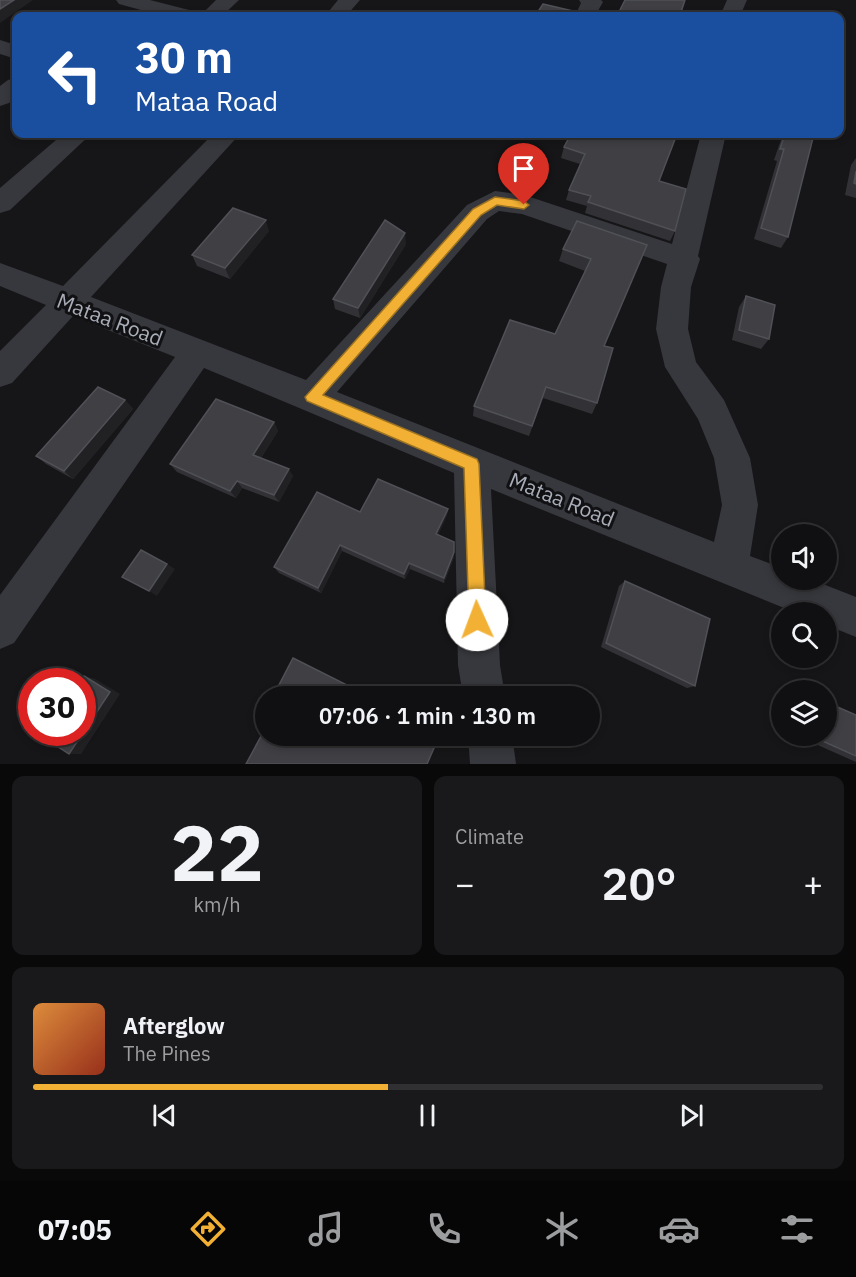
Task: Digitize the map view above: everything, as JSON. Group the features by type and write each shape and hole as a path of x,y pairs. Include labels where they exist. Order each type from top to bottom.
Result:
{"street":[{"path":"215,12 229,0"},
{"path":"339,12 350,0"},
{"path":"122,4 164,12"},
{"path":"0,98 12,88"},
{"path":"0,203 73,138"},
{"path":"0,373 222,138"},
{"path":"713,138 676,288 672,329 681,367 712,411 732,458 740,505 729,565"},
{"path":"312,397 477,212 495,201 524,205 685,259"},
{"name":"Mataa Road","path":"0,274 312,397 472,464 856,617"},
{"path":"0,629 197,352"},
{"path":"472,464 479,665 482,686"},
{"path":"491,746 493,764"}],"building":[{"path":"0,0 14,0 0,9"},
{"path":"625,0 685,0 681,12 619,12"},
{"path":"543,4 573,11 572,12 538,12"},
{"path":"569,138 675,138 659,181 686,189 675,231 588,202 591,196 569,190 585,154 564,147"},
{"path":"784,138 813,138 788,237 761,228 784,149 780,149"},
{"path":"233,208 266,220 225,268 192,255"},
{"path":"385,220 405,233 358,308 333,299"},
{"path":"577,221 647,245 604,346 613,348 597,403 546,387 532,426 474,406 510,320 555,334 591,259 563,249"},
{"path":"746,296 775,305 769,339 739,330"},
{"path":"98,387 125,400 64,471 36,456"},
{"path":"216,399 274,422 253,455 289,469 274,495 237,481 230,491 170,464"},
{"path":"378,479 448,509 436,534 454,542 454,552 444,578 409,563 404,574 340,545 318,588 274,567 317,492 360,512"},
{"path":"141,550 167,564 149,591 122,577"},
{"path":"625,581 710,619 695,686 606,643"},
{"path":"293,658 347,685 281,686 279,685"},
{"path":"96,683 110,692 96,713"},
{"path":"837,707 856,715 856,756 834,746 837,746"},
{"path":"57,746 74,746 69,754"},
{"path":"256,746 430,746 434,748 427,764 246,764"}],"route":[{"path":"477,620 472,464 312,397 477,212 495,201 524,205"}]}
